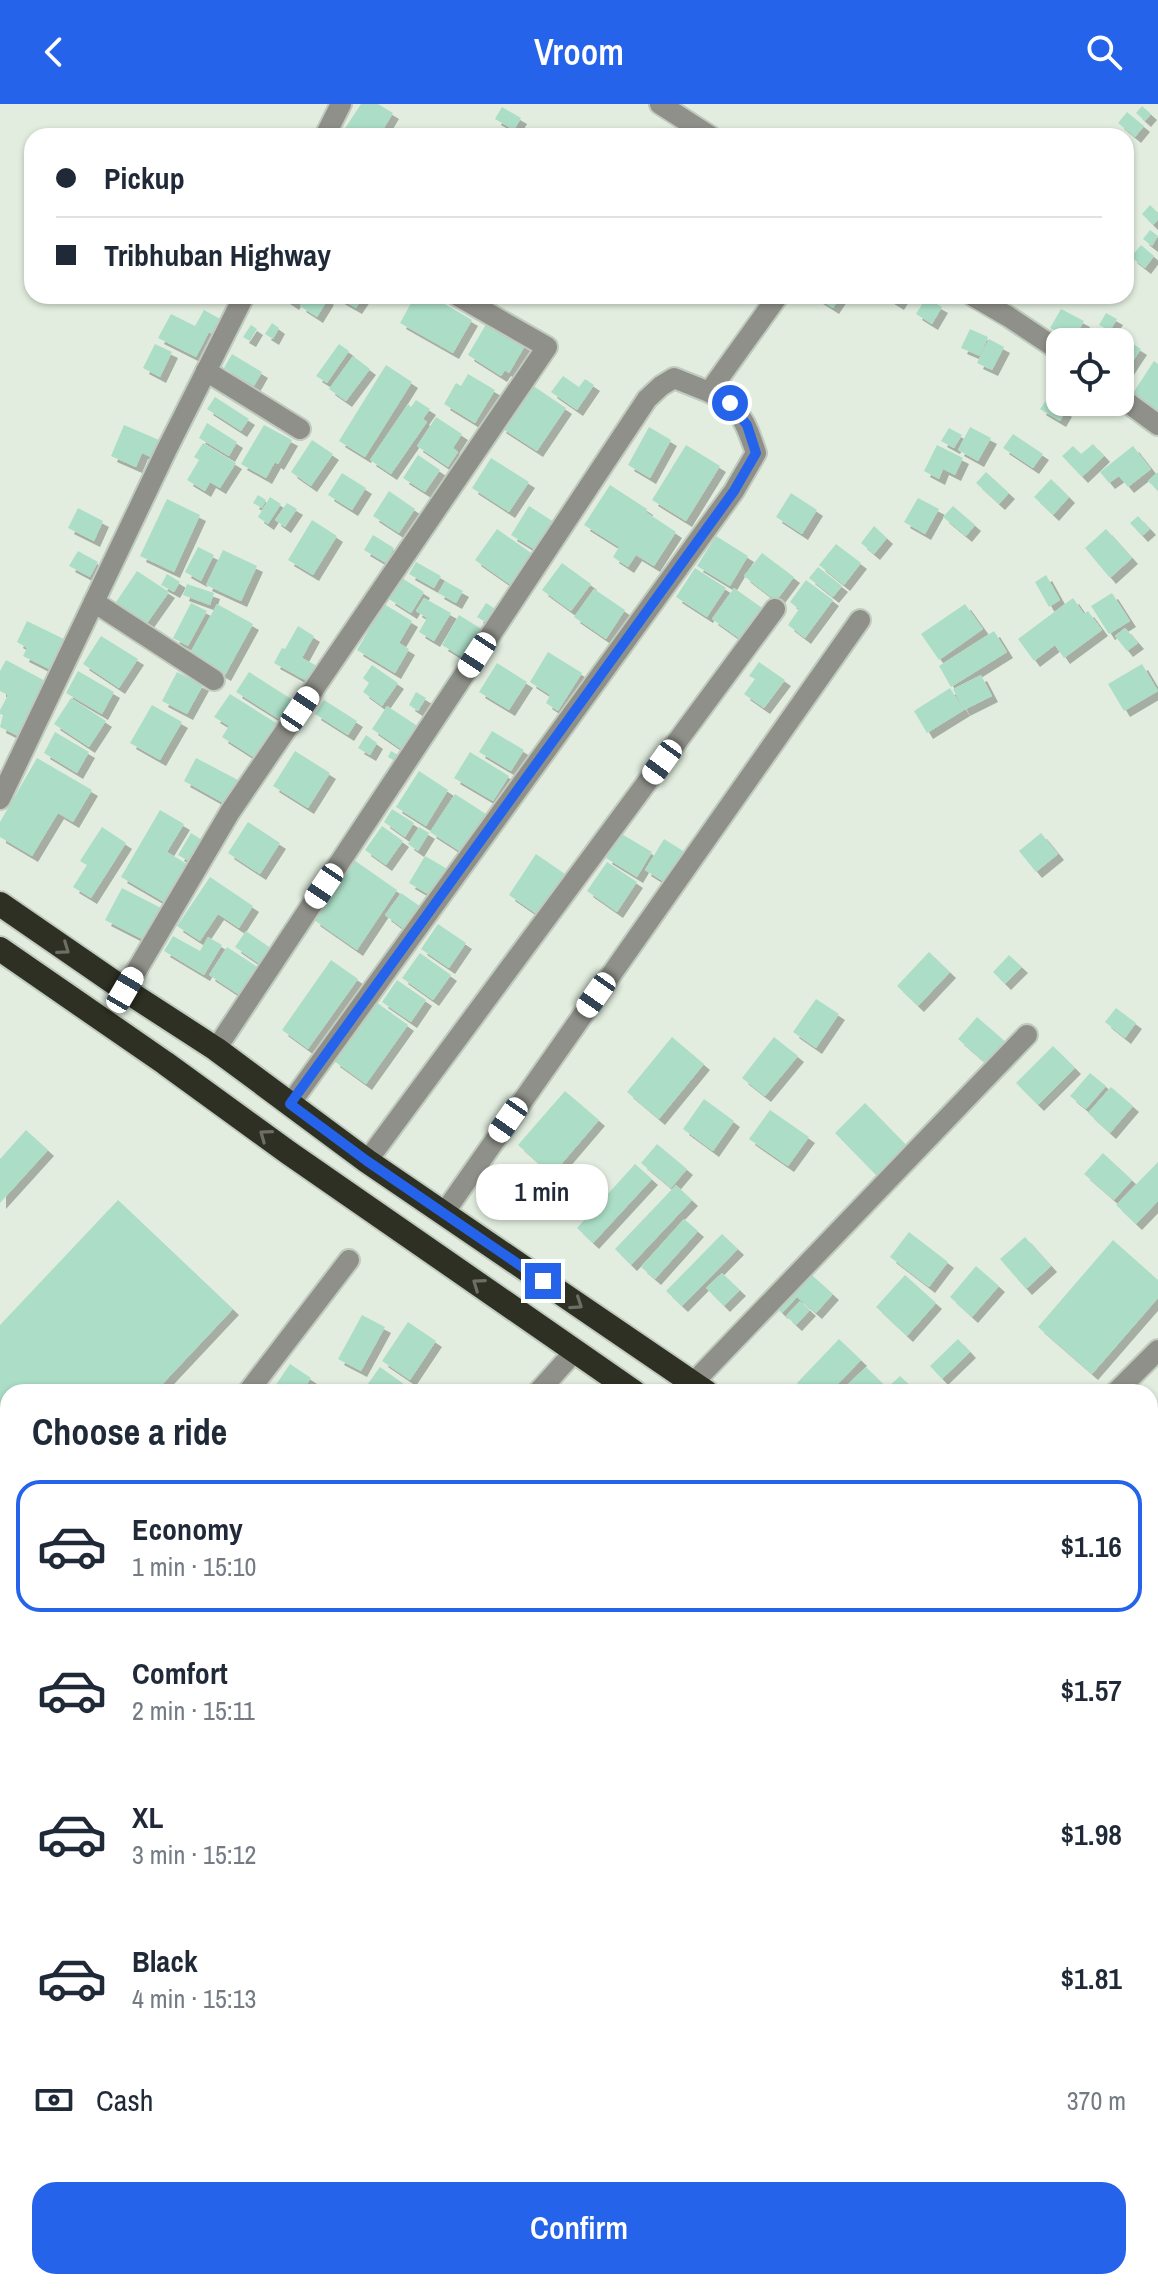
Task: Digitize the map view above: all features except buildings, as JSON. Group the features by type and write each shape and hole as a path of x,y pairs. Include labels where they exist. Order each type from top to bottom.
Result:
{"highway":[{"path":"0,904 216,1049 367,1161 694,1384"},
{"path":"0,949 622,1384"}],"street":[{"path":"329,128 341,104"},
{"path":"660,104 698,128"},
{"path":"0,799 240,304"},
{"path":"125,990 230,812 547,347 472,304"},
{"path":"709,392 772,304"},
{"path":"987,304 1046,342"},
{"path":"206,371 300,429"},
{"path":"216,1049 647,399 674,378 730,403 747,425 756,453 734,491 290,1104"},
{"path":"1134,407 1158,425"},
{"path":"94,602 214,680"},
{"path":"367,1161 775,609"},
{"path":"444,1213 860,620"},
{"path":"704,1384 1027,1035"},
{"path":"254,1384 349,1260"},
{"path":"1124,1384 1158,1350"},
{"path":"545,1384 575,1351"}],"route":[{"path":"543,1281 367,1161 290,1104 734,491 756,453 747,425 730,403"}]}
